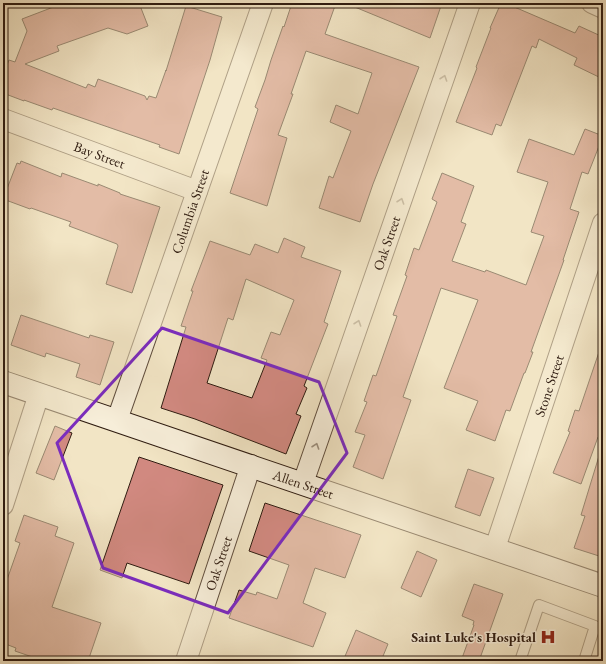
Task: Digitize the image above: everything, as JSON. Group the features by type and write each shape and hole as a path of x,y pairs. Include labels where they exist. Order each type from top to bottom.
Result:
{"street":[{"name":"Columbia Street","path":"117,420 263,3"},
{"name":"Oak Street","path":"303,483 470,3"},
{"path":"592,3 603,8"},
{"name":"Bay Street","path":"3,119 197,191"},
{"name":"Stone Street","path":"495,548 603,223"},
{"name":"Allen Street","path":"3,382 251,465 603,586"},
{"path":"3,505 39,394"},
{"name":"Oak Street","path":"186,661 251,465"}],"lane":[{"path":"520,661 539,605 595,626 584,661"}],"highlighted area":[{"path":"162,328 319,382 347,453 228,613 103,568 57,443"}],"building":[{"path":"64,3 139,3 148,26 127,34 108,28 57,46 59,51 25,64 86,88 88,84 95,87 98,79 145,96 147,100 149,96 156,98 186,6 222,17 210,60 179,154 159,147 160,145 53,108 52,110 3,93 3,75 9,60 15,62 27,31 22,19"},
{"path":"292,3 336,3 325,34 419,67 373,184 360,222 319,208 329,176 333,178 351,131 330,122 336,105 358,114 372,73 306,51 291,94 293,94 278,135 287,138 267,206 230,193 258,109 255,107"},
{"path":"345,3 442,3 430,38"},
{"path":"501,3 505,3 575,33 579,26 603,37 603,79 574,65 577,58 539,39 536,48 532,46 501,126 496,124 492,135 456,122 477,68 476,67 490,28"},
{"path":"585,129 603,136 588,174 582,172 570,209 579,212 564,260 525,373 510,411 506,410 495,441 466,430 478,401 444,388 478,300 441,288 403,397 411,400 383,479 353,467 365,435 355,432 367,402 364,401 373,375 376,376 397,316 393,315 407,276 405,275 414,248 419,250 437,202 432,199 442,173 474,186 461,222 466,224 452,261 485,272 486,270 526,285 544,236 531,232 548,182 517,172 529,139 574,155"},
{"path":"21,161 61,177 62,173 98,186 98,184 120,194 160,207 132,293 106,284 118,246 117,244 69,226 71,222 3,199 17,163 20,164"},
{"path":"284,238 305,247 301,257 341,271 324,322 328,324 304,386 307,388 296,414 301,416 286,454 195,419 161,408 186,327 181,326 193,291 191,291 210,241 250,255 255,244 278,253","holes":["246,279 294,300 280,335 271,332 261,358 267,360 252,398 207,383 228,318 233,320"]},
{"path":"21,315 89,338 90,335 114,342 100,385 76,377 80,364 46,353 45,357 11,345"},
{"path":"600,349 603,349 603,439 598,437 581,484 553,473 570,432 568,431 575,410 579,411"},
{"path":"55,426 72,433 54,480 36,473"},
{"path":"599,456 603,457 603,556 574,548 585,516 581,515"},
{"path":"139,457 223,485 189,584 127,563 122,578 100,570"},
{"path":"468,469 494,478 480,516 455,507"},
{"path":"265,503 361,535 345,578 315,568 303,603 326,613 313,647 229,618 239,590 256,595 257,592 277,599 289,565 249,551"},
{"path":"24,515 58,527 55,536 74,543 52,607 101,623 88,661 44,661 15,651 16,648 3,643 3,591 20,543 15,541"},
{"path":"417,551 437,560 421,597 401,588"},
{"path":"474,584 503,594 479,661 461,661 474,625 474,621 462,616"},
{"path":"356,630 388,644 381,661 343,661"}],"place":[{"name":"Saint Luke's Hospital","path":"548,637"}]}
